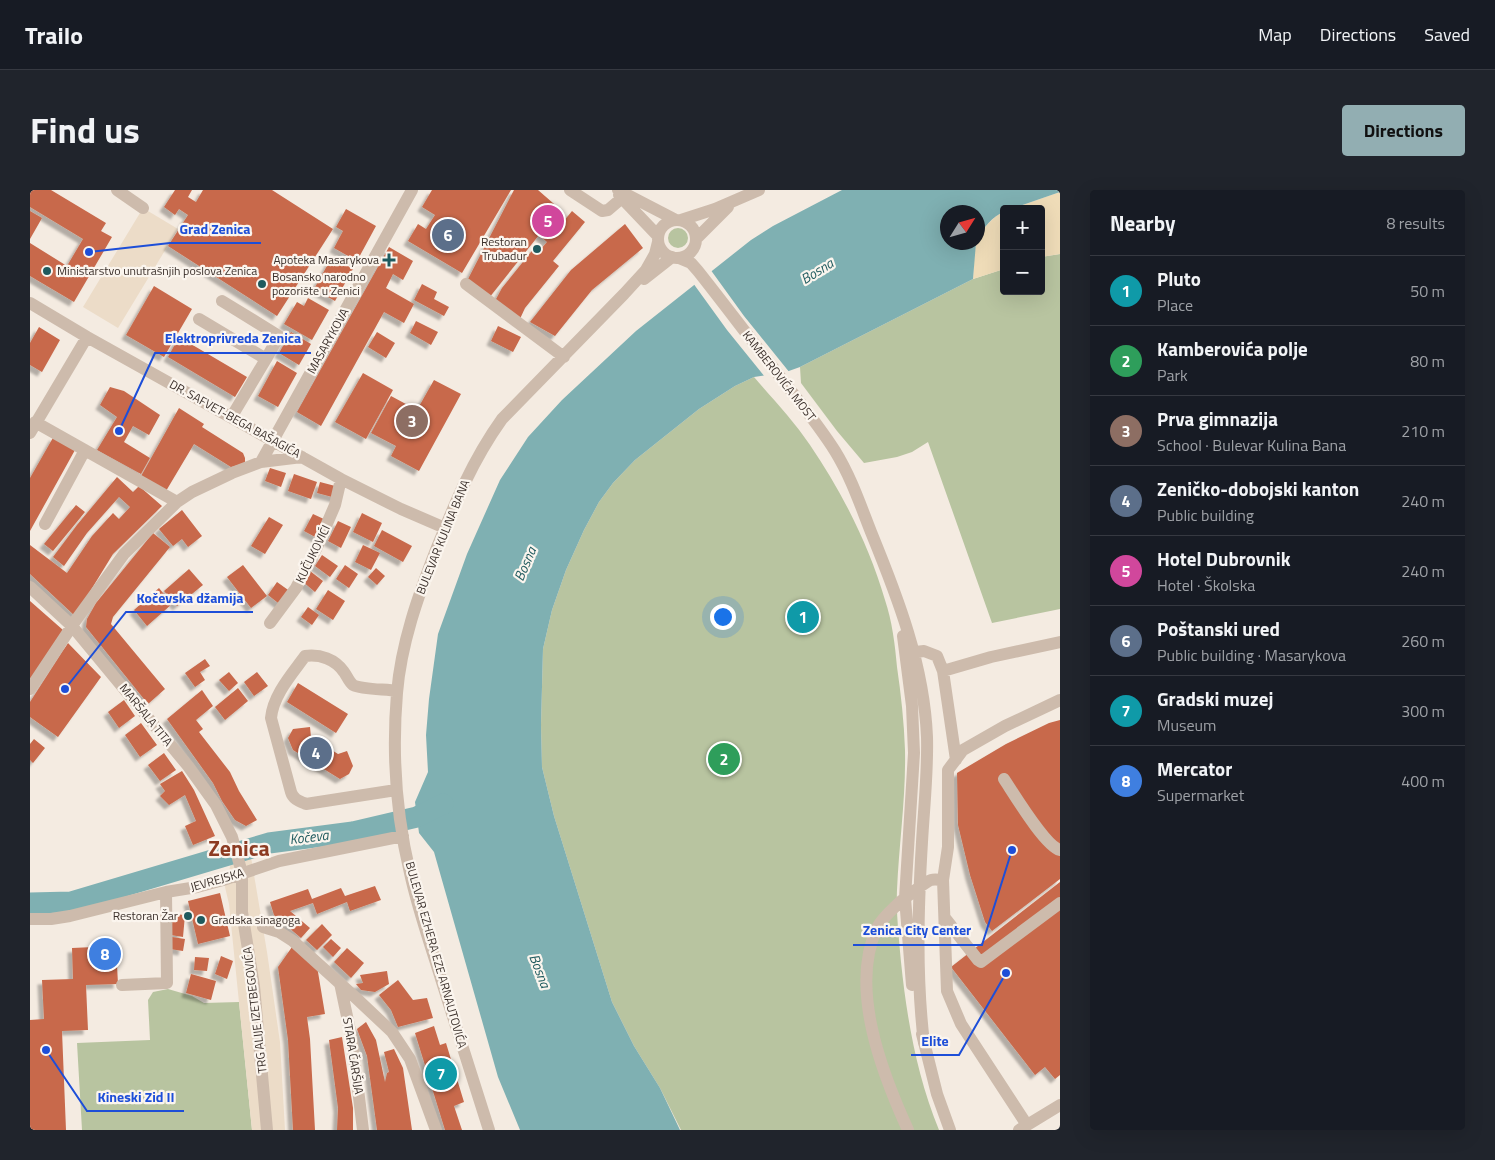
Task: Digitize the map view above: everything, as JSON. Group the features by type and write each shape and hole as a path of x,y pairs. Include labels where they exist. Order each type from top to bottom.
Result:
{"street":[{"path":"117,190 143,208"},
{"name":"MASARYKOVA","path":"261,462 412,190"},
{"path":"570,190 602,211 608,210 618,193"},
{"path":"658,239 662,227 666,223 715,209 759,190"},
{"path":"618,193 692,226 696,269"},
{"path":"618,193 658,239 663,251 692,263 696,269"},
{"path":"676,257 686,256 694,244 733,202"},
{"name":"BULEVAR KULINA BANA","path":"403,836 397,794 396,719 397,691 402,658 416,605 465,480 502,419 646,270 655,254 658,239"},
{"name":"BULEVAR KULINA BANA","path":"624,294 676,257"},
{"name":"KAMBEROVIĆA MOST","path":"696,269 821,431 835,452 853,485 898,601 910,653"},
{"path":"466,284 564,357"},
{"path":"222,301 279,336 232,416"},
{"name":"DR. SAFVET-BEGA BAŠAGIĆA","path":"30,303 87,337 232,416 341,479 401,509 445,528"},
{"path":"199,319 266,359"},
{"path":"87,337 33,428 85,450 177,502"},
{"path":"45,524 85,450"},
{"path":"30,689 124,554 177,502 192,492 261,462 302,457"},
{"name":"KUČUKOVIĆI","path":"270,622 296,588 317,547 336,505 341,479"},
{"name":"MARŠALA TITA","path":"30,587 70,629 203,785 216,805 232,837 239,860"},
{"path":"943,671 991,657 1060,642"},
{"path":"910,653 924,651 937,656 943,671 956,760"},
{"path":"910,653 923,687 927,738 928,771 920,888 919,959 920,1008 924,1043"},
{"path":"910,653 914,753 905,898 912,981 924,1043 941,1108 950,1130"},
{"path":"397,691 353,685 342,670 328,659 319,655 305,656 272,707 270,718 292,796 298,801 306,804 397,794"},
{"path":"1060,700 983,738 963,750 948,770 948,847 943,880 947,991 961,1024 1023,1127 1060,1105"},
{"path":"1004,779 1044,837 1055,848 1060,850"},
{"name":"JEVREJSKA","path":"30,918 51,919 70,916 166,892 197,887 279,861 403,836"},
{"name":"BULEVAR EZHERA EZE ARNAUTOVIĆA","path":"403,836 410,873 424,924 489,1130"},
{"name":"TRG ALIJE IZETBEGOVIĆA","path":"239,860 242,874 242,912 254,986 267,1130"},
{"path":"908,1130 894,1100 874,1037 866,989 866,972 878,926 905,898 929,880 943,880"},
{"path":"122,985 167,982 166,892"},
{"path":"945,918 981,962 1060,903"},
{"path":"262,927 280,932 293,941 379,1019 402,1046 410,1059 436,1130"},
{"name":"STARA ČARŠIJA","path":"340,983 352,1040 363,1130"}],"green space":[{"path":"678,228 685,231 688,238 685,245 678,248 671,245 668,238 671,231"},
{"path":"1060,254 1060,609 992,623 928,442 912,452 897,457 864,463 801,383 800,367 973,279 1000,270 1000,295 1045,295 1045,256"},
{"path":"754,377 797,427 844,500 871,559 890,616 901,698 905,750 897,899 901,962 914,1048 931,1110 939,1130 681,1130 660,1088 634,1046 612,1002 554,816 542,767 543,649 552,610 566,570 584,530 599,502 613,483 635,460 699,409 735,386"},
{"path":"168,989 192,996 204,1003 239,1002 252,1130 82,1130 77,1043 150,1040 148,1000 153,992"}],"sand":[{"path":"1060,192 1060,254 1045,256 1045,205 1023,205"},
{"path":"1000,214 1000,270 973,279 976,250 985,250 985,227"}],"shaded area":[{"path":"143,208 178,229 118,328 83,307"},
{"path":"251,857 280,1042 285,1130 252,1130 229,904 225,887 231,863"}],"water":[{"name":"Bosna","path":"842,190 1060,190 1060,192 1023,205 1000,205 1000,214 985,228 985,205 940,205 940,250 975,250 973,279 800,367 786,372 754,377 735,386 699,409 635,460 613,483 599,502 566,570 552,610 543,649 542,767 554,816 612,1002 634,1046 660,1088 680,1130 520,1130 498,1077 434,852 419,833 415,802 428,772 426,735 438,634 467,554 500,480 528,437 562,400 636,331 751,240 773,226"}],"pier":[{"path":"710,269 744,316 790,373 765,377 727,330 693,283"}],"building":[{"path":"30,190 51,190 106,223 101,231 112,237 74,302 30,276 30,243 67,266 83,239 30,207"},
{"name":"Bosansko narodno pozorište u Zenici","path":"175,190 192,190 188,197 196,202 203,190 272,190 333,229 277,316 168,246 188,215 179,209 175,215 164,207"},
{"path":"432,190 511,190 462,273 408,241 418,224 426,229 435,215 422,207"},
{"path":"514,190 538,190 561,210 552,221 559,227 572,211 585,222 553,261 559,266 525,308 519,321 495,301 502,288 535,247 540,250 547,242 539,235 489,298 467,281"},
{"path":"346,209 376,226 357,261 334,248 343,231 336,227"},
{"name":"Ministarstvo unutrašnjih poslova Zenica","path":"30,211 42,218 30,239"},
{"path":"625,224 643,248 592,290 555,336 530,322 571,270"},
{"path":"389,247 413,261 403,280 393,274 386,288 414,304 404,323 384,312 321,426 297,412"},
{"path":"332,257 353,269 335,301 314,289"},
{"path":"422,284 437,292 434,299 449,307 444,316 414,300"},
{"path":"154,286 192,309 164,357 126,335"},
{"path":"308,298 329,310 312,340 284,324 297,302 304,306"},
{"path":"416,321 438,332 431,345 410,333"},
{"path":"498,326 521,337 513,352 491,341"},
{"path":"39,327 60,340 42,372 30,365 30,343"},
{"path":"291,332 311,344 299,365 279,353"},
{"path":"377,332 395,343 386,358 368,347"},
{"path":"179,337 247,377 235,397 168,357"},
{"path":"277,361 297,373 278,407 258,396"},
{"path":"363,373 393,390 366,439 335,422"},
{"path":"434,380 461,394 419,471 391,456 396,446 371,433 391,396 417,410"},
{"path":"110,387 124,391 160,415 149,435 133,426 124,442 150,458 141,474 97,450 117,417 100,405"},
{"path":"179,408 204,424 202,427 243,453 245,463 231,467 194,444 166,491 140,478"},
{"path":"54,436 75,450 30,531 30,478"},
{"path":"270,468 286,473 281,487 265,481"},
{"path":"294,474 317,482 311,499 288,491"},
{"path":"117,477 133,492 139,486 162,506 113,554 75,616 30,574 30,545 67,573 92,536 113,513 119,519 130,507 119,497 87,533 64,566 53,557"},
{"path":"320,482 339,487 336,498 317,493"},
{"path":"76,505 85,512 53,551 44,544"},
{"path":"182,510 202,536 188,547 182,539 173,546 159,529"},
{"path":"362,513 382,523 373,542 353,532"},
{"path":"313,514 326,520 317,538 304,531"},
{"path":"269,517 283,525 265,554 251,546"},
{"path":"338,521 351,527 341,548 328,541"},
{"path":"382,530 412,546 403,562 374,546"},
{"path":"153,533 170,547 113,617 111,624 165,689 148,704 86,627 87,619 96,603"},
{"path":"363,545 380,553 371,570 355,562"},
{"path":"322,555 338,566 330,577 315,566"},
{"path":"243,565 267,596 251,608 227,577"},
{"path":"345,565 358,574 349,588 336,579"},
{"path":"376,568 385,576 377,585 368,577"},
{"path":"189,569 203,585 177,606 164,591"},
{"path":"310,571 323,581 315,592 302,581"},
{"path":"277,582 291,592 282,606 268,595"},
{"path":"159,588 172,604 147,626 134,610"},
{"path":"328,590 345,601 333,620 316,609"},
{"path":"30,601 63,630 30,680"},
{"path":"308,607 319,615 312,625 301,617"},
{"path":"68,643 101,677 58,737 30,717 30,702"},
{"path":"205,659 210,666 200,672 205,680 195,687 185,673"},
{"path":"229,672 238,683 229,691 219,680"},
{"path":"257,672 268,686 254,696 244,682"},
{"path":"298,683 348,714 336,733 287,702"},
{"path":"238,688 248,701 225,720 215,707"},
{"path":"202,690 213,706 196,720 203,729 199,732 230,772 257,820 246,826 235,820 213,783 167,719"},
{"path":"124,700 135,716 119,728 108,712"},
{"path":"1060,720 1060,879 992,931 985,922 970,875 958,825 957,773 1006,744 1049,723"},
{"path":"141,723 157,745 140,757 125,735"},
{"path":"310,727 311,737 338,754 347,751 353,766 349,774 340,779 293,750 288,738 293,729"},
{"path":"34,739 45,748 33,763 30,760 30,744"},
{"path":"164,753 176,770 160,781 148,765"},
{"path":"182,771 194,790 215,836 193,845 185,826 196,821 185,795 169,805 160,796 165,791 160,784"},
{"path":"1060,882 1060,1075 1055,1079 1045,1067 1035,1075 951,967"},
{"path":"375,886 381,900 350,911 347,902 317,914 313,903 290,911 310,928 301,938 274,915 270,902 308,889 312,899 341,888 345,896"},
{"path":"220,893 230,936 198,944 188,901"},
{"path":"173,914 185,915 183,937 171,935"},
{"path":"322,924 332,935 317,950 306,940"},
{"path":"172,937 185,939 183,951 170,949"},
{"path":"331,939 341,948 333,957 323,947"},
{"path":"116,946 118,984 86,985 88,1030 62,1031 66,1130 30,1130 30,1020 44,1019 42,980 73,979 72,948"},
{"path":"292,947 317,966 325,1014 307,1017 315,1130 293,1130 288,1040 278,967"},
{"path":"347,948 364,963 351,978 334,962"},
{"path":"221,956 233,961 227,979 215,974"},
{"path":"195,957 209,958 207,971 194,970"},
{"path":"387,971 389,984 375,992 361,990 356,984 363,983 360,975"},
{"path":"191,974 216,981 211,1000 186,993"},
{"path":"398,980 413,1000 427,998 433,1018 398,1027 391,1010 379,995"},
{"path":"366,1022 376,1040 385,1082 389,1072 384,1052 394,1049 403,1068 412,1130 377,1130 367,1056 357,1029"},
{"path":"434,1026 440,1045 446,1043 464,1102 454,1106 462,1130 445,1130 415,1033"},
{"path":"342,1037 353,1108 353,1130 337,1130 338,1108 329,1040"}],"waterway":[{"name":"Kočeva","path":"30,903 71,902 269,843 353,832 417,817 443,804"}],"place":[{"name":"Hotel Dubrovnik","path":"548,221"},
{"name":"Poštanski ured","path":"448,235"},
{"name":"Restoran Trubadur","path":"537,249"},
{"name":"Grad Zenica","path":"89,252"},
{"name":"Apoteka Masarykova","path":"389,260"},
{"name":"Ministarstvo unutrašnjih poslova Zenica","path":"47,271"},
{"name":"Bosansko narodno pozorište u Zenici","path":"262,284"},
{"name":"Prva gimnazija","path":"412,421"},
{"name":"Elektroprivreda Zenica","path":"119,431"},
{"name":"Pluto","path":"803,617"},
{"name":"Kočevska džamija","path":"65,689"},
{"name":"Zeničko-dobojski kanton","path":"316,753"},
{"name":"Kamberovića polje","path":"724,759"},
{"name":"Zenica City Center","path":"1012,850"},
{"name":"Restoran Žar","path":"188,916"},
{"name":"Gradska sinagoga","path":"201,920"},
{"name":"Mercator","path":"105,954"},
{"name":"Elite","path":"1006,973"},
{"name":"Kineski Zid II","path":"46,1050"},
{"name":"Gradski muzej","path":"441,1074"}],"district":[{"name":"Zenica","path":"239,848"}]}
